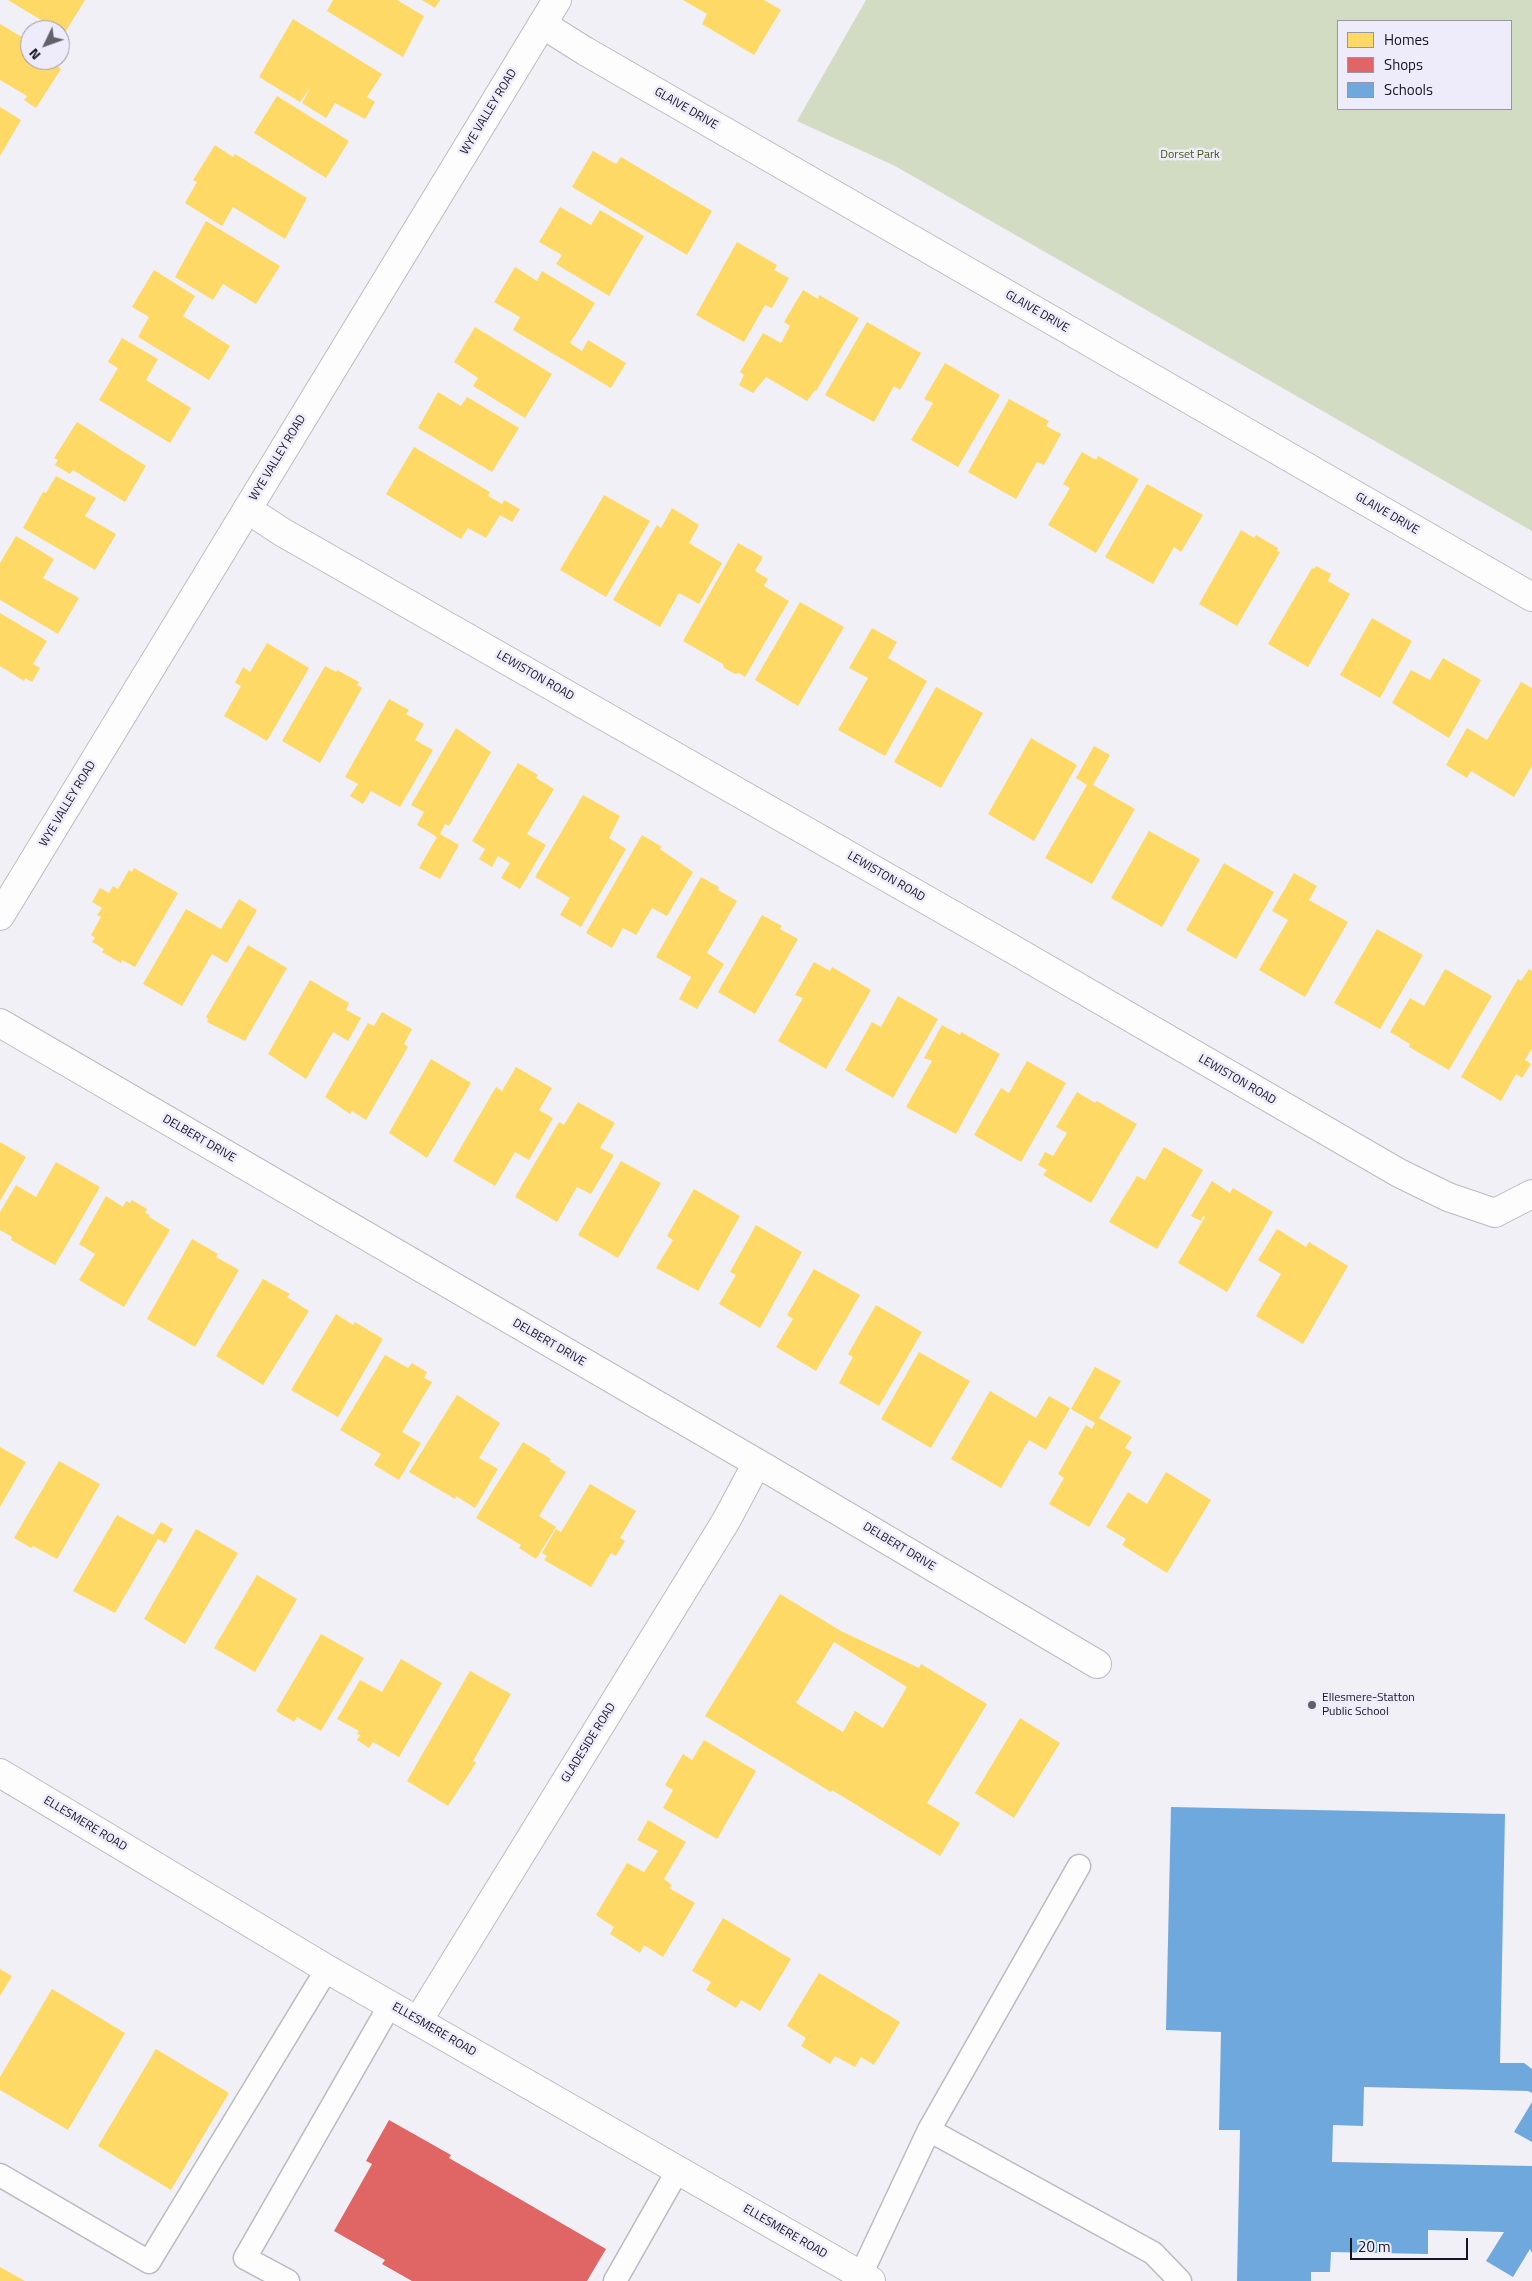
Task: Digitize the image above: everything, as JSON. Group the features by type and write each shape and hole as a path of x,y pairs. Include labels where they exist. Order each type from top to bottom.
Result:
{"street":[{"name":"WYE VALLEY ROAD","path":"0,916 557,0"},
{"name":"GLAIVE DRIVE","path":"542,24 585,51 1532,597"},
{"name":"LEWISTON ROAD","path":"247,509 282,532 984,933 1399,1173 1448,1196 1494,1213 1532,1194"},
{"name":"DELBERT DRIVE","path":"0,1023 757,1463 1097,1664"},
{"name":"GLADESIDE ROAD","path":"418,2021 726,1521 757,1463"},
{"name":"ELLESMERE ROAD","path":"0,1773 328,1969 678,2170 863,2279"}],"lane":[{"path":"863,2279 929,2130 1079,1866"},
{"path":"0,2176 150,2262 328,1969"},
{"path":"288,2281 245,2258 390,2005"},
{"path":"929,2130 1153,2253 1180,2281"},
{"path":"616,2281 678,2170"}],"green space":[{"name":"Dorset Park","path":"866,0 1532,0 1532,531 895,166 797,121"}],"building: Homes":[{"path":"8,0 85,0 70,24 70,20 41,20"},
{"path":"333,0 397,0 424,16 403,57 327,11"},
{"path":"422,0 440,0 435,8"},
{"path":"683,0 764,0 781,10 754,55 702,24 707,14"},
{"path":"293,19 382,74 367,97 375,102 365,119 335,103 326,118 302,103 311,87 300,102 259,77"},
{"path":"0,24 20,36 20,70 60,70 36,108 24,100 27,96 0,80"},
{"path":"277,96 349,141 326,178 254,133"},
{"path":"0,107 21,120 0,156"},
{"path":"215,145 233,157 235,154 307,198 285,239 233,207 222,226 185,203 197,182 193,180"},
{"path":"593,151 616,164 621,157 712,211 687,255 572,187"},
{"path":"560,207 591,225 600,210 644,236 609,296 556,264 562,255 539,242"},
{"path":"206,221 280,266 256,304 223,284 213,300 175,277"},
{"path":"737,242 777,265 774,270 789,278 772,308 765,305 744,342 696,315"},
{"path":"515,267 537,281 542,271 595,303 570,343 582,351 588,340 626,363 611,388 513,330 520,317 494,302"},
{"path":"154,270 195,296 183,316 230,346 209,380 138,337 149,317 132,307"},
{"path":"803,290 818,299 819,295 859,318 816,391 807,401 766,377 753,393 739,385 744,375 740,372 763,333 781,343 790,326 784,322"},
{"path":"867,322 921,353 900,390 894,386 874,422 825,395"},
{"path":"475,327 552,374 525,418 473,386 478,378 454,362"},
{"path":"122,338 158,359 146,380 191,408 170,443 99,400 118,368 108,362"},
{"path":"945,363 1000,395 958,467 911,440 933,403 924,399"},
{"path":"438,392 461,406 467,397 519,428 492,472 418,428"},
{"path":"1009,399 1049,421 1046,426 1061,434 1044,465 1037,462 1016,499 968,472"},
{"path":"77,422 146,466 125,502 73,470 70,474 55,465 58,460 54,458"},
{"path":"414,447 490,492 488,496 502,504 504,500 520,509 512,522 500,515 486,538 468,528 461,539 386,494"},
{"path":"1082,452 1096,460 1098,456 1139,479 1096,553 1048,525 1070,488 1063,484"},
{"path":"56,476 96,498 85,516 116,534 95,570 23,528 43,492 46,493"},
{"path":"1147,484 1203,515 1181,552 1174,547 1153,584 1105,557"},
{"path":"604,495 650,521 606,597 560,570"},
{"path":"672,508 699,525 689,543 722,563 699,604 679,593 660,627 613,600 657,525 661,528"},
{"path":"1241,530 1254,538 1256,535 1278,548 1277,551 1280,552 1237,626 1199,604"},
{"path":"16,536 54,559 43,578 79,598 58,634 0,600 0,563"},
{"path":"738,543 763,557 755,571 768,579 764,586 789,601 745,677 724,668 723,664 683,641"},
{"path":"1316,566 1331,574 1328,581 1350,594 1308,667 1268,644 1312,568 1314,569"},
{"path":"800,602 844,627 798,706 755,680"},
{"path":"0,613 47,641 33,664 40,668 32,682 25,678 24,681 0,666"},
{"path":"1372,618 1412,641 1380,698 1340,675"},
{"path":"872,628 897,642 888,658 927,681 885,756 838,730 868,678 849,668"},
{"path":"267,643 309,668 267,741 224,716 241,686 235,683 243,667 250,672"},
{"path":"1443,658 1481,680 1449,738 1392,703 1411,670 1430,680"},
{"path":"325,666 359,682 357,685 362,688 320,763 282,741"},
{"path":"1521,682 1532,688 1532,766 1514,797 1471,771 1467,778 1446,765 1467,728 1487,740"},
{"path":"936,687 983,713 941,788 894,762"},
{"path":"389,699 409,710 406,714 424,724 415,740 433,750 400,807 371,791 363,804 350,796 358,784 345,777"},
{"path":"456,728 491,752 449,826 445,824 440,834 459,845 440,879 419,868 437,837 417,825 424,812 411,805"},
{"path":"1031,738 1077,765 1034,841 988,814"},
{"path":"1094,746 1110,755 1093,785 1135,809 1092,884 1045,858 1087,785 1076,778"},
{"path":"518,763 538,775 536,778 554,789 527,834 546,845 520,889 501,878 510,863 498,856 492,867 479,859 485,849 472,841"},
{"path":"583,795 620,816 609,838 626,849 581,927 560,915 570,898 535,877"},
{"path":"1149,831 1200,859 1162,927 1111,898"},
{"path":"642,835 662,847 660,849 693,872 667,916 652,908 636,935 623,928 612,948 586,933"},
{"path":"1224,863 1274,892 1236,959 1186,930"},
{"path":"134,868 178,893 135,967 122,960 121,963 102,952 104,949 92,942 95,938 91,935 101,917 97,915 102,908 92,902 100,888 109,893 113,886 118,889 129,870 132,872"},
{"path":"1294,873 1317,886 1309,900 1348,922 1305,997 1259,970 1288,920 1272,911"},
{"path":"701,877 719,887 718,890 737,901 707,953 724,964 697,1009 679,999 691,977 656,957"},
{"path":"239,899 257,910 227,963 212,954 182,1006 143,984 186,909 221,929"},
{"path":"762,915 782,926 780,929 798,939 755,1014 718,992"},
{"path":"1377,929 1423,955 1380,1029 1334,1003"},
{"path":"248,945 287,968 245,1041 207,1022 208,1019 206,1017"},
{"path":"814,962 830,971 832,967 871,990 826,1069 778,1041 803,998 795,995"},
{"path":"1445,969 1492,996 1449,1070 1409,1047 1410,1044 1390,1032 1410,998 1424,1006"},
{"path":"1529,969 1532,971 1532,1048 1525,1060 1531,1064 1522,1078 1516,1074 1501,1101 1461,1077 1518,979 1521,981"},
{"path":"310,980 349,1003 346,1010 361,1018 348,1041 333,1032 306,1079 268,1054"},
{"path":"898,996 938,1019 893,1098 845,1070 872,1022 881,1027"},
{"path":"382,1012 412,1029 404,1044 408,1047 366,1120 352,1111 350,1114 325,1097 368,1023 374,1026"},
{"path":"942,1025 960,1035 961,1032 1000,1054 956,1134 906,1107 932,1061 924,1058"},
{"path":"431,1059 471,1083 427,1158 389,1133"},
{"path":"1027,1061 1066,1083 1021,1162 974,1135 1001,1088 1009,1093"},
{"path":"516,1067 552,1088 539,1110 553,1118 529,1160 515,1152 495,1186 453,1161 496,1087 502,1091"},
{"path":"1077,1092 1137,1124 1091,1203 1043,1175 1047,1170 1038,1165 1045,1152 1053,1156 1067,1133 1056,1127"},
{"path":"578,1102 615,1123 600,1148 614,1155 591,1194 577,1187 557,1222 515,1197 559,1122 564,1125"},
{"path":"0,1142 26,1157 0,1201"},
{"path":"1164,1147 1203,1170 1157,1249 1109,1222 1137,1176 1145,1180"},
{"path":"621,1161 661,1183 618,1258 578,1235"},
{"path":"56,1162 100,1187 55,1265 11,1240 12,1237 0,1230 0,1212 16,1185 36,1197"},
{"path":"1212,1181 1230,1193 1233,1188 1273,1212 1227,1292 1178,1263 1205,1217 1203,1216 1201,1221 1191,1216"},
{"path":"694,1189 740,1216 698,1291 656,1268 673,1240 667,1236"},
{"path":"106,1196 123,1207 126,1201 130,1203 132,1200 147,1209 145,1213 150,1215 149,1217 170,1230 124,1307 79,1280 95,1254 79,1244"},
{"path":"756,1225 802,1252 760,1328 719,1304 736,1275 730,1272"},
{"path":"1277,1229 1306,1247 1309,1242 1348,1266 1303,1344 1256,1316 1281,1274 1258,1260"},
{"path":"192,1239 218,1254 216,1257 239,1270 195,1347 147,1319"},
{"path":"814,1269 860,1295 816,1371 776,1347 793,1319 787,1315"},
{"path":"263,1279 290,1294 287,1297 309,1311 263,1385 216,1356"},
{"path":"876,1305 922,1332 879,1406 839,1383 853,1357 848,1354"},
{"path":"336,1314 353,1325 355,1322 383,1339 338,1417 291,1390"},
{"path":"919,1352 970,1381 931,1448 881,1419"},
{"path":"385,1355 408,1368 412,1363 427,1372 424,1378 432,1382 402,1432 421,1443 399,1480 374,1465 381,1454 340,1430"},
{"path":"1095,1367 1121,1381 1099,1418 1132,1437 1125,1448 1132,1452 1089,1527 1049,1504 1064,1478 1058,1474 1086,1425 1092,1429 1095,1423 1071,1409"},
{"path":"990,1391 1036,1418 1049,1396 1070,1408 1046,1450 1029,1440 1001,1488 951,1459"},
{"path":"457,1395 500,1423 479,1458 498,1469 475,1508 456,1496 455,1499 409,1472"},
{"path":"523,1442 551,1459 549,1461 566,1472 539,1516 556,1527 536,1559 519,1548 521,1545 476,1518"},
{"path":"0,1447 26,1462 0,1507"},
{"path":"59,1461 100,1484 57,1559 33,1546 31,1548 14,1538"},
{"path":"1166,1472 1211,1500 1167,1573 1122,1545 1126,1539 1106,1527 1128,1492 1147,1504"},
{"path":"590,1484 636,1511 620,1538 625,1541 616,1556 611,1553 591,1587 544,1560 547,1556 542,1553 556,1529 561,1532"},
{"path":"117,1515 153,1535 161,1522 173,1529 165,1543 158,1539 115,1613 73,1591"},
{"path":"196,1529 238,1553 185,1644 144,1619"},
{"path":"257,1575 297,1599 255,1672 214,1648"},
{"path":"780,1594 841,1631 919,1668 921,1664 987,1704 927,1803 960,1823 940,1856 705,1716","holes":["834,1642 907,1687 883,1728 855,1711 843,1732 796,1703"]},
{"path":"321,1634 364,1658 321,1731 297,1717 294,1722 276,1711"},
{"path":"401,1659 442,1683 399,1757 373,1742 369,1748 357,1740 360,1735 357,1734 359,1731 337,1719 360,1680 382,1692"},
{"path":"470,1671 511,1694 473,1761 476,1763 448,1806 407,1781"},
{"path":"1020,1718 1060,1743 1014,1818 975,1793"},
{"path":"704,1740 756,1771 717,1839 663,1808 673,1790 665,1785 683,1754 692,1760"},
{"path":"648,1820 686,1842 664,1879 672,1885 669,1888 695,1903 663,1957 644,1945 640,1953 610,1934 614,1927 596,1915 627,1863 644,1872 658,1851 637,1840"},
{"path":"723,1918 791,1959 760,2011 741,2000 736,2008 706,1990 711,1982 692,1971"},
{"path":"0,1969 12,1976 0,1996"},
{"path":"819,1973 900,2022 874,2065 861,2057 855,2067 835,2056 830,2064 801,2046 806,2038 787,2026"},
{"path":"52,1989 125,2033 68,2130 0,2090 0,2077"},
{"path":"156,2049 229,2093 171,2190 98,2146"},
{"path":"0,2267 25,2281 0,2281"}],"building: Shops":[{"path":"389,2120 451,2155 449,2158 606,2249 587,2281 412,2281 382,2264 385,2260 334,2231 372,2164 366,2161"}],"building: Schools":[{"path":"1171,1807 1505,1814 1500,2063 1524,2063 1532,2069 1532,2093 1528,2091 1364,2087 1363,2126 1333,2125 1332,2162 1532,2166 1532,2253 1530,2249 1513,2277 1486,2261 1504,2232 1428,2230 1428,2254 1331,2252 1330,2272 1311,2272 1311,2281 1237,2281 1240,2130 1219,2130 1221,2032 1166,2030"},
{"path":"1532,2102 1532,2142 1514,2132"}],"place":[{"name":"Ellesmere-Statton Public School","path":"1312,1705"}]}
